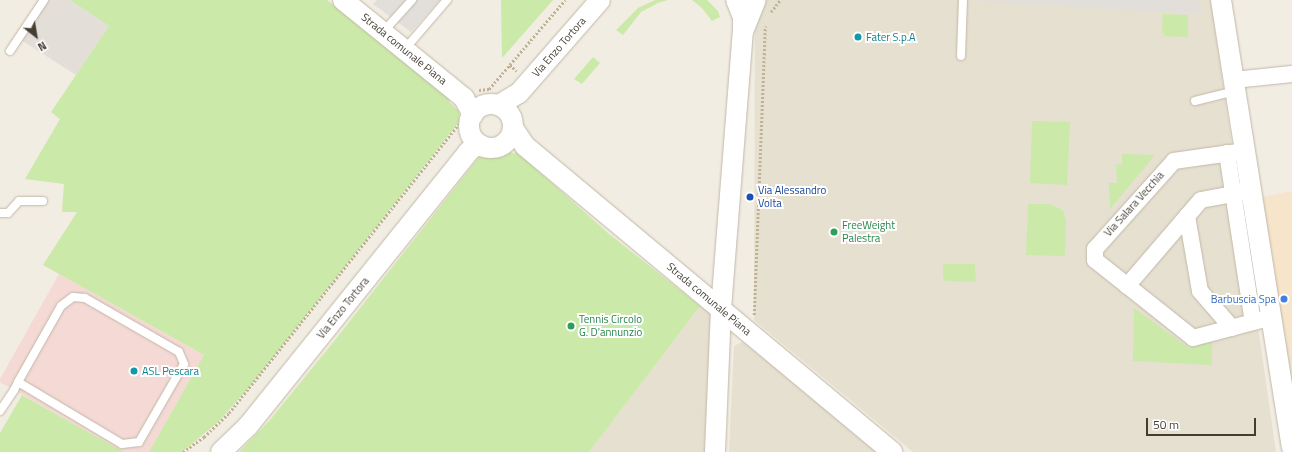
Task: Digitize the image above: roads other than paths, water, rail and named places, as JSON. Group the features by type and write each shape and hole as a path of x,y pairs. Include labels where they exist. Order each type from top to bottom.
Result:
{"street":[{"name":"Strada comunale Piana","path":"343,0 487,118 514,143 525,146 892,452"},
{"name":"Via Enzo Tortora","path":"221,452 248,426 473,147 487,118 519,93 598,0"},
{"path":"715,452 721,309 743,31 743,17 736,0"},
{"path":"743,31 756,0"},
{"path":"1221,0 1235,85 1236,152 1242,192 1253,322"},
{"path":"1235,85 1292,74"},
{"name":"Via Salara Vecchia","path":"1236,152 1174,161 1094,249 1095,260 1193,338 1272,317"},
{"path":"1128,286 1201,200 1242,192"},
{"path":"1242,192 1272,317 1292,447"},
{"path":"1187,216 1200,290 1232,328"}],"lane":[{"path":"10,51 44,0"},
{"path":"383,32 412,0"},
{"path":"404,50 447,0"},
{"path":"961,56 963,0"},
{"path":"1195,101 1235,85"},
{"path":"0,213 8,213 19,201 43,201"},
{"path":"0,410 18,382 61,306 73,297 85,298 180,352 184,364 139,442 122,444 18,382"}],"place":[{"name":"Fater S.p.A","path":"858,37"},
{"name":"Via Alessandro Volta","path":"750,197"},
{"name":"FreeWeight Palestra","path":"834,232"},
{"name":"Barbuscia Spa","path":"1284,299"},
{"name":"Tennis Circolo G. D'annunzio","path":"571,326"},
{"name":"ASL Pescara","path":"134,371"}]}
